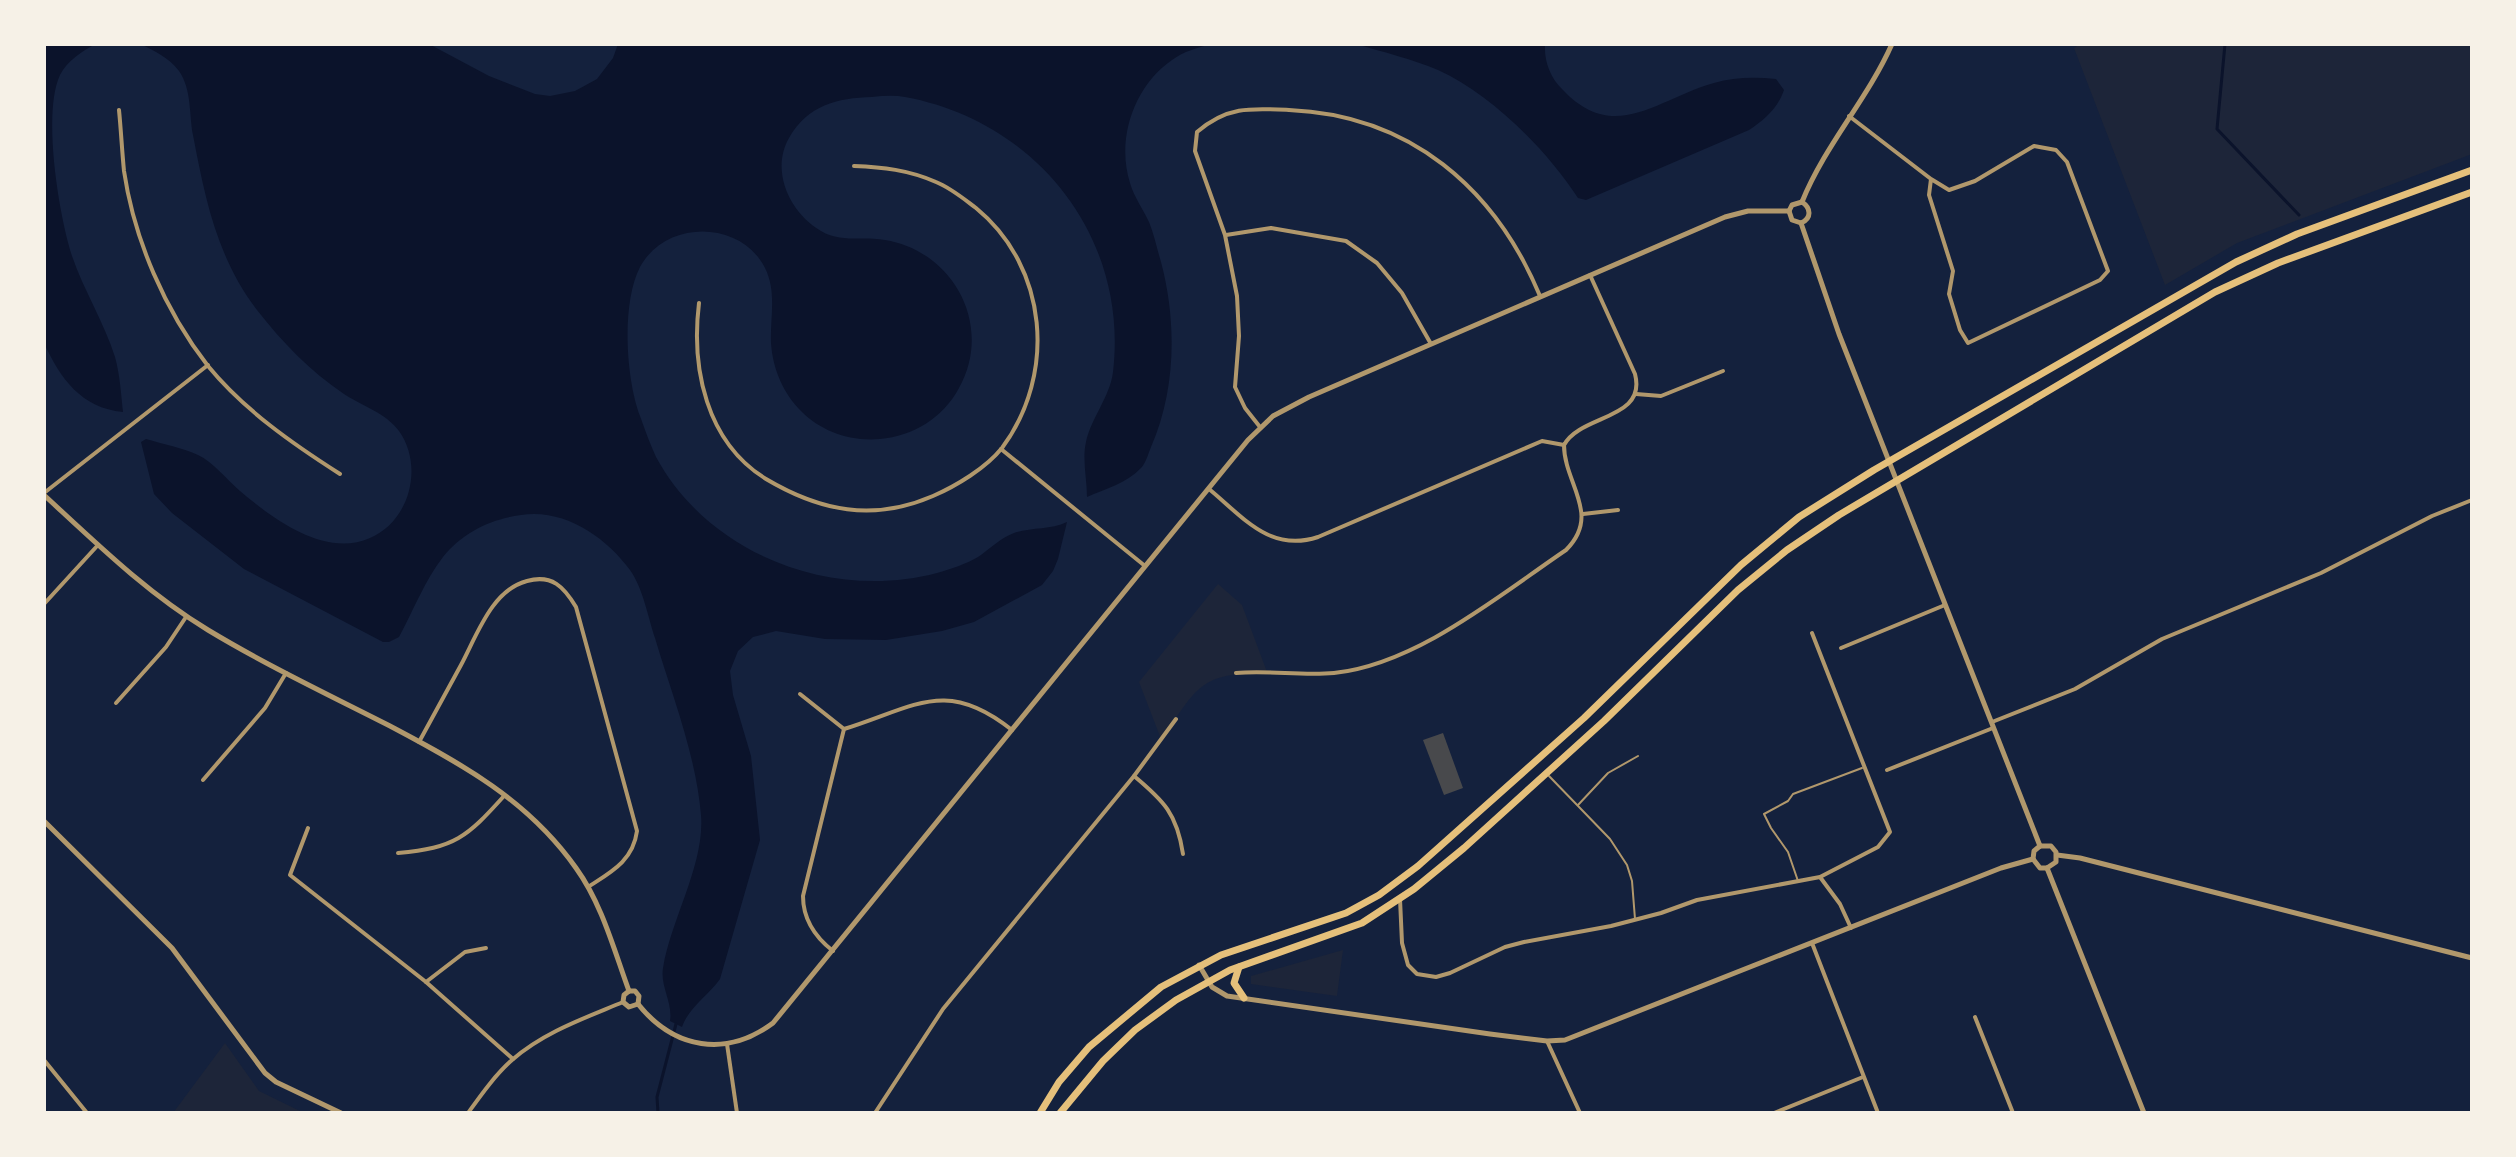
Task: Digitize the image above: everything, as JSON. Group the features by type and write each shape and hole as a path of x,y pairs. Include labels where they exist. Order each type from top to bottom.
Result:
{"main road":[{"path":"1040,1113 1059,1082 1089,1047 1149,996 1199,965 1233,950 1346,913 1379,895 1434,853 1563,737 1757,551 1799,517 2236,262 2297,234 2472,170"},
{"path":"1060,1113 1103,1061 1135,1030 1169,1005 1208,981 1343,931 1400,899 1464,848 1616,709 1738,590 1812,533 2215,292 2278,263 2472,192"},
{"path":"1239,967 1234,983 1244,998"}],"street":[{"path":"1801,223 1792,220 1789,211 1792,205 1802,202 1820,161 1868,90 1892,44"},
{"path":"1260,427 1245,408 1235,387 1239,336 1237,296 1225,235 1195,151 1197,132 1221,114 1249,108 1331,114 1377,128 1408,142 1466,183 1483,200 1510,235 1540,296"},
{"path":"119,110 124,171 135,219 153,271 177,317 208,365 257,414 340,474"},
{"path":"1849,116 1949,190 1975,181 2034,146 2056,150 2067,162 2108,271 2100,280 1968,343 1960,330 1949,294 1953,271 1929,195 1931,179"},
{"path":"699,303 697,367 710,411 737,454 757,473 798,497 841,509 883,511 918,502 951,488 1001,449 1030,392 1037,366 1039,334 1031,289 1012,245 991,220 938,182 885,167 854,166"},
{"path":"1801,223 1809,213 1808,206 1802,202"},
{"path":"638,1004 665,1032 700,1043 727,1044 747,1039 773,1023 1260,427 1288,407 1725,217 1756,210 1789,211"},
{"path":"1801,223 1839,334 2040,846"},
{"path":"1225,235 1271,228 1346,241 1377,263 1402,293 1431,344"},
{"path":"1236,673 1334,673 1377,664 1410,651 1442,633 1566,550 1574,541 1583,514 1566,464 1564,445 1573,431 1624,409 1636,394 1635,374 1590,275"},
{"path":"208,365 44,494 142,584 186,617 473,770 506,794 561,849 588,887 629,991"},
{"path":"1636,394 1661,396 1723,371"},
{"path":"1209,489 1261,531 1279,540 1296,542 1318,537 1542,441 1564,445"},
{"path":"1001,449 1145,566"},
{"path":"1887,770 2075,689 2162,639 2321,573 2432,516 2472,500"},
{"path":"1583,514 1618,510"},
{"path":"44,604 98,545"},
{"path":"419,742 492,607 513,584 538,578 553,580 576,607 637,831 635,843 623,863 588,887"},
{"path":"1841,648 1945,605"},
{"path":"116,703 166,647 186,617"},
{"path":"1400,899 1405,959 1412,970 1427,977 1450,973 1505,947 1524,942 1635,920 1697,900 1820,877 1878,847 1890,835 1812,633"},
{"path":"203,780 265,708 286,673"},
{"path":"800,694 844,729"},
{"path":"844,729 898,710 950,699 983,709 1012,730"},
{"path":"875,1113 943,1009 1134,776 1176,719"},
{"path":"833,951 813,930 803,908 803,896 844,729"},
{"path":"1134,776 1171,812 1179,829 1183,854"},
{"path":"398,853 451,844 469,833 506,794"},
{"path":"44,821 172,948 265,1073 276,1082 341,1113"},
{"path":"308,828 290,875 426,982 513,1059"},
{"path":"2057,855 2053,865 2047,868 2040,868 2033,859 2034,851 2040,846 2051,846 2057,855 2080,858 2472,958"},
{"path":"1199,965 1219,993 1244,998 1547,1041 1573,1038 2001,868 2033,859"},
{"path":"2047,868 2144,1113"},
{"path":"1820,877 1840,904 1851,928"},
{"path":"1812,943 1878,1113"},
{"path":"426,982 465,952 486,948"},
{"path":"623,1002 624,995 629,991"},
{"path":"629,991 638,993 638,1004"},
{"path":"468,1113 513,1059 553,1032 623,1002"},
{"path":"623,1002 629,1007 638,1004"},
{"path":"1975,1017 2013,1113"},
{"path":"1547,1041 1580,1113"},
{"path":"727,1044 737,1113"},
{"path":"44,1060 87,1113"},
{"path":"1774,1113 1863,1077"}],"lane":[{"path":"1577,806 1608,773 1638,756"},
{"path":"1799,882 1788,852 1764,814 1788,801 1793,794 1864,767"},
{"path":"1546,773 1610,839 1627,865 1632,881 1635,920"}],"shaded area":[{"path":"44,44 96,44 75,57 60,75 52,114 52,138 67,238 115,357 123,412 84,398 57,368 44,343"},
{"path":"140,44 429,44 489,76 535,94 550,96 575,91 597,79 613,58 618,44 1211,44 1181,54 1159,71 1138,99 1127,132 1126,166 1132,188 1152,231 1170,308 1169,379 1159,425 1143,466 1123,482 1087,497 1086,442 1113,372 1114,322 1106,275 1089,232 1064,193 1033,159 995,131 952,110 905,97 859,98 835,102 814,111 797,127 784,151 782,164 786,190 800,214 810,223 836,237 885,240 909,247 930,259 948,275 961,294 969,316 972,340 969,364 959,388 945,408 926,424 904,434 859,439 839,434 805,415 792,400 774,364 769,277 754,252 739,241 722,234 685,234 667,240 652,251 640,267 630,301 628,342 631,382 644,426 656,457 679,491 708,520 741,544 777,562 816,574 856,580 897,580 937,573 963,564 1014,533 1067,522 1058,559 1042,585 974,622 942,631 886,640 825,639 776,631 753,637 738,651 730,671 733,695 751,756 760,840 720,979 689,1013 682,1027 670,1021 663,968 698,853 701,815 698,793 682,725 642,594 635,577 609,546 583,528 553,516 521,515 488,523 459,540 443,557 399,637 383,642 244,569 172,513 154,494 141,442 146,439 204,458 253,502 300,532 335,543 353,543 384,530 395,519 409,491 411,460 407,445 394,425 344,394 308,366 276,333 243,290 214,227 202,182 183,78 166,58"},
{"path":"1356,44 1545,44 1549,68 1562,89 1581,105 1600,114 1618,116 1655,107 1693,90 1729,80 1776,79 1784,90 1770,113 1749,130 1586,200 1578,198 1534,143 1478,93 1438,70"},
{"path":"2080,44 2472,44 2472,154 2237,243 2165,285 2074,48"},
{"path":"1218,584 1242,605 1267,672 1213,680 1193,695 1161,739 1139,682"},
{"path":"1343,950 1337,996 1251,984 1251,976"},
{"path":"225,1043 259,1091 304,1113 173,1113"}],"building":[{"path":"1443,733 1463,788 1444,795 1423,740"}],"waterway":[{"path":"2225,44 2217,129 2299,215"},
{"path":"658,1113 657,1097 676,1024"}]}
